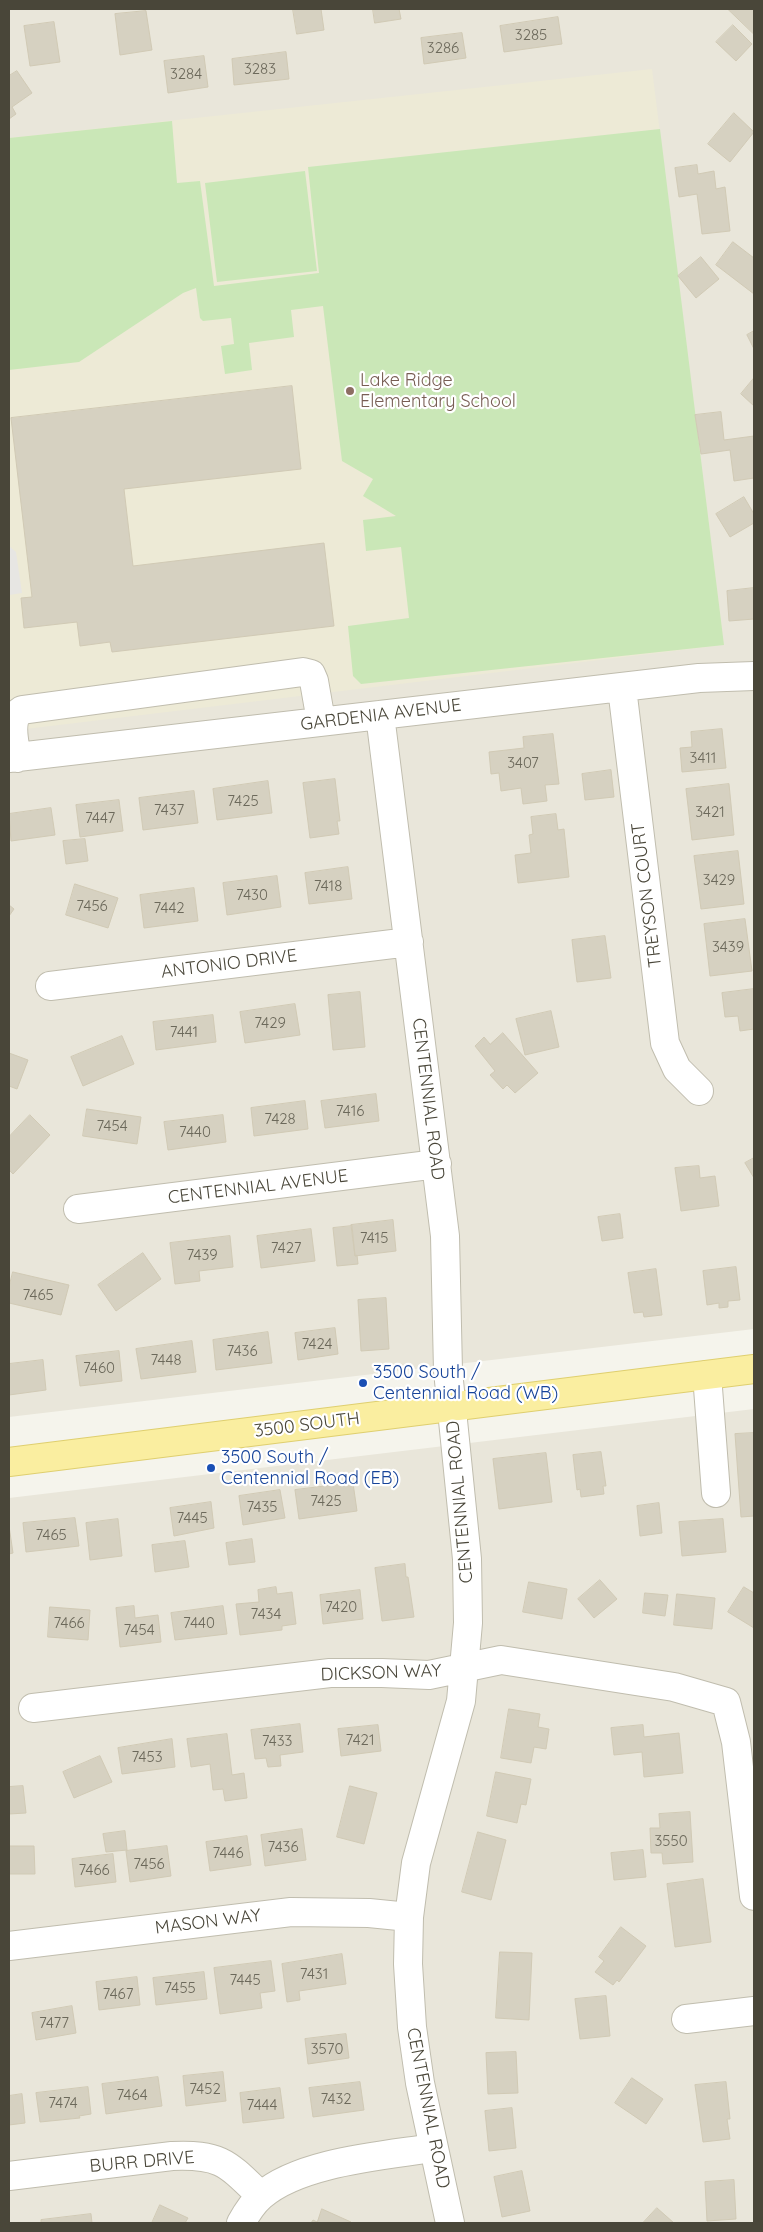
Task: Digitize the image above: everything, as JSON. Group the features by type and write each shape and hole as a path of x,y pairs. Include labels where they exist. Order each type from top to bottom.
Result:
{"main road":[{"name":"3500 SOUTH","path":"9,1462 754,1369"}],"street":[{"path":"13,758 13,721 15,714 22,710 303,672 310,674 314,681 321,722"},
{"name":"GARDENIA AVENUE","path":"13,758 699,678 754,676"},
{"name":"TREYSON COURT","path":"622,688 664,1042 677,1069 699,1091"},
{"name":"CENTENNIAL ROAD","path":"380,714 445,1236 451,1407 467,1559 468,1623 466,1667 461,1701 416,1863 409,1917 408,1964 412,2027 432,2148 450,2223"},
{"name":"ANTONIO DRIVE","path":"50,986 409,942"},
{"name":"CENTENNIAL AVENUE","path":"78,1209 437,1164"},
{"path":"707,1375 716,1493"},
{"name":"DICKSON WAY","path":"33,1708 330,1673 382,1672 430,1675 501,1660 674,1687 726,1702 736,1742 754,1896"},
{"name":"MASON WAY","path":"9,1946 291,1912 369,1913 409,1917"},
{"path":"686,2019 754,2011"},
{"path":"241,2223 261,2196 298,2174 332,2164 432,2148"},
{"name":"BURR DRIVE","path":"9,2176 172,2156 196,2155 219,2160 238,2173 261,2196"}],"shaded area":[{"path":"9,9 754,9 754,1329 9,1417"},
{"name":"Lake Ridge Elementary School","path":"652,69 724,645 9,731 9,138"},
{"path":"9,546 16,552 22,593 9,595"},
{"path":"754,1409 754,2223 9,2223 9,1498"}],"green space":[{"path":"172,121 177,183 200,181 214,286 319,273 308,167 660,129 724,645 361,684 353,676 348,626 409,618 401,547 366,551 363,520 396,516 363,496 373,479 342,461 323,306 291,310 294,337 249,343 252,370 225,374 221,346 234,344 231,318 203,321 200,318 196,288 183,293 79,362 9,370 9,138"},
{"path":"305,171 317,271 217,282 205,183"}],"building":[{"path":"293,9 321,9 324,30 297,34"},
{"path":"373,9 399,9 401,19 375,23"},
{"path":"728,9 754,9 754,34"},
{"path":"146,11 152,50 120,55 115,14"},
{"path":"558,17 562,44 504,52 500,26"},
{"path":"54,22 60,62 30,66 24,26"},
{"path":"733,25 752,44 736,61 716,42"},
{"path":"462,33 466,58 424,64 421,38"},
{"path":"286,52 289,79 234,85 232,59"},
{"path":"204,56 208,87 168,93 164,61"},
{"path":"17,71 32,93 12,107 16,114 9,119 9,76"},
{"path":"734,113 754,132 730,162 708,144"},
{"path":"697,165 698,174 714,171 716,189 725,187 730,231 702,234 697,194 679,197 675,168"},
{"path":"733,242 754,258 754,294 716,265"},
{"path":"701,257 719,279 696,298 678,276"},
{"path":"754,331 754,349 747,335"},
{"path":"754,378 754,406 741,394"},
{"path":"292,386 301,469 124,489 133,566 324,543 334,626 112,652 110,642 80,646 77,622 24,628 21,598 32,597 11,418"},
{"path":"721,412 724,440 754,436 754,478 734,481 730,450 701,454 695,415"},
{"path":"744,497 754,514 754,523 730,537 716,514"},
{"path":"754,588 754,619 729,621 727,591"},
{"path":"722,729 726,768 682,772 680,748 692,747 691,732"},
{"path":"553,734 559,784 545,785 547,801 523,804 521,788 501,791 499,773 491,774 489,752 524,748 523,737"},
{"path":"611,770 614,797 585,800 582,774"},
{"path":"335,779 340,821 337,821 339,834 310,838 303,783"},
{"path":"268,781 272,813 217,820 213,789"},
{"path":"729,784 734,835 692,840 686,789"},
{"path":"194,791 198,823 143,830 139,798"},
{"path":"119,800 123,831 80,837 76,805"},
{"path":"51,808 55,835 11,841 9,814"},
{"path":"556,814 558,830 564,829 569,877 518,883 515,855 531,853 529,835 533,834 531,817"},
{"path":"85,839 88,861 66,864 63,841"},
{"path":"738,851 744,904 701,909 694,856"},
{"path":"348,867 352,899 309,904 305,873"},
{"path":"277,876 281,907 227,915 223,883"},
{"path":"75,884 118,898 108,928 66,915"},
{"path":"194,888 198,921 144,928 140,895"},
{"path":"9,905 14,909 9,916"},
{"path":"745,919 752,971 710,976 704,924"},
{"path":"605,936 611,978 577,982 572,940"},
{"path":"754,989 754,1029 740,1031 738,1016 725,1017 722,993"},
{"path":"360,992 365,1047 333,1050 328,995"},
{"path":"295,1004 300,1035 245,1043 240,1012"},
{"path":"551,1011 559,1047 525,1055 516,1019"},
{"path":"213,1015 216,1042 156,1050 153,1022"},
{"path":"503,1033 538,1073 515,1093 507,1085 503,1089 490,1075 495,1071 475,1046 484,1037 490,1044"},
{"path":"122,1036 134,1064 83,1086 71,1057"},
{"path":"9,1053 28,1060 17,1089 9,1086"},
{"path":"376,1094 379,1121 325,1128 321,1101"},
{"path":"305,1101 308,1129 254,1136 251,1108"},
{"path":"87,1109 141,1117 137,1144 83,1136"},
{"path":"30,1115 50,1135 13,1174 9,1170 9,1137"},
{"path":"223,1115 226,1142 168,1150 164,1122"},
{"path":"754,1158 754,1178 745,1163"},
{"path":"699,1166 700,1178 715,1176 719,1206 681,1211 675,1168"},
{"path":"620,1214 623,1238 602,1241 598,1217"},
{"path":"393,1220 396,1251 355,1256 351,1225"},
{"path":"352,1226 355,1256 357,1255 358,1264 337,1266 333,1228"},
{"path":"311,1229 315,1261 261,1268 257,1236"},
{"path":"230,1236 233,1267 199,1271 200,1281 175,1284 170,1243"},
{"path":"143,1253 161,1279 116,1311 98,1285"},
{"path":"736,1267 740,1300 728,1301 728,1307 719,1308 719,1303 707,1305 703,1271"},
{"path":"656,1269 662,1315 644,1317 643,1312 634,1313 628,1273"},
{"path":"13,1272 69,1285 61,1315 9,1303 9,1287"},
{"path":"386,1298 389,1349 361,1351 358,1300"},
{"path":"335,1328 338,1354 298,1360 295,1333"},
{"path":"268,1332 272,1363 216,1370 213,1340"},
{"path":"192,1341 196,1372 141,1379 136,1349"},
{"path":"119,1351 122,1381 80,1386 76,1356"},
{"path":"43,1360 46,1390 9,1395 9,1364"},
{"path":"754,1433 754,1516 741,1517 735,1434"},
{"path":"601,1452 606,1486 603,1486 604,1494 581,1497 580,1489 577,1490 573,1455"},
{"path":"546,1453 552,1502 499,1509 493,1459"},
{"path":"353,1483 357,1511 299,1519 295,1490"},
{"path":"280,1490 285,1518 243,1525 239,1496"},
{"path":"211,1502 214,1528 174,1536 170,1508"},
{"path":"659,1503 662,1533 640,1536 637,1506"},
{"path":"75,1518 79,1546 26,1552 23,1523"},
{"path":"118,1519 122,1556 90,1560 86,1523"},
{"path":"723,1519 726,1552 682,1556 679,1522"},
{"path":"9,1526 13,1553 9,1554"},
{"path":"252,1539 255,1562 229,1565 226,1543"},
{"path":"185,1541 189,1567 155,1572 152,1545"},
{"path":"405,1564 414,1617 382,1621 375,1568"},
{"path":"600,1580 617,1599 594,1618 578,1599"},
{"path":"529,1582 567,1589 562,1619 523,1612"},
{"path":"276,1587 277,1594 292,1592 296,1624 282,1626 282,1630 240,1635 236,1604 259,1602 258,1590"},
{"path":"744,1587 754,1593 754,1628 728,1612"},
{"path":"360,1590 363,1619 323,1624 320,1595"},
{"path":"645,1593 668,1595 665,1616 643,1613"},
{"path":"677,1594 715,1598 712,1629 674,1625"},
{"path":"134,1606 135,1618 158,1615 161,1642 120,1647 116,1608"},
{"path":"223,1606 227,1634 175,1640 171,1613"},
{"path":"50,1607 90,1610 88,1640 48,1637"},
{"path":"509,1709 540,1714 538,1727 549,1729 546,1749 534,1747 531,1763 501,1758"},
{"path":"300,1724 303,1752 280,1755 281,1766 268,1767 266,1758 255,1759 251,1730"},
{"path":"378,1725 381,1751 341,1756 338,1729"},
{"path":"643,1725 644,1737 679,1733 683,1773 644,1777 642,1752 614,1755 611,1728"},
{"path":"227,1734 232,1775 244,1773 247,1798 225,1801 223,1789 213,1790 210,1764 191,1767 187,1739"},
{"path":"172,1739 175,1767 122,1774 118,1748"},
{"path":"100,1756 112,1782 74,1798 63,1772"},
{"path":"496,1772 531,1779 526,1805 521,1804 517,1823 487,1816"},
{"path":"23,1786 26,1813 9,1814 9,1787"},
{"path":"350,1786 377,1793 364,1844 337,1837"},
{"path":"690,1812 693,1862 663,1864 662,1853 651,1853 650,1828 660,1828 659,1814"},
{"path":"302,1829 306,1860 265,1866 261,1835"},
{"path":"125,1831 127,1850 106,1852 103,1834"},
{"path":"478,1832 506,1840 491,1900 462,1892"},
{"path":"247,1836 251,1865 210,1871 206,1842"},
{"path":"9,1846 34,1846 35,1874 9,1874"},
{"path":"167,1846 171,1876 130,1882 126,1851"},
{"path":"643,1850 646,1877 614,1880 611,1853"},
{"path":"113,1854 116,1882 75,1887 72,1859"},
{"path":"703,1879 711,1942 675,1947 667,1884"},
{"path":"621,1927 646,1946 619,1982 617,1980 613,1985 595,1972 604,1961 599,1957"},
{"path":"500,1952 532,1953 529,2020 496,2018"},
{"path":"342,1954 346,1984 299,1991 300,2000 287,2002 282,1964"},
{"path":"271,1961 275,1991 260,1993 262,2008 220,2014 214,1968"},
{"path":"204,1972 207,1999 156,2005 153,1978"},
{"path":"137,1977 140,2005 99,2010 96,1982"},
{"path":"606,1996 610,2036 580,2039 575,1999"},
{"path":"72,2006 76,2033 36,2040 32,2013"},
{"path":"346,2034 349,2058 308,2064 305,2039"},
{"path":"516,2052 518,2093 488,2094 486,2053"},
{"path":"223,2072 226,2101 186,2106 183,2076"},
{"path":"158,2077 162,2106 106,2114 102,2084"},
{"path":"632,2078 663,2099 646,2124 615,2103"},
{"path":"360,2082 364,2110 313,2117 309,2088"},
{"path":"726,2082 730,2119 727,2119 730,2139 703,2142 695,2085"},
{"path":"88,2087 91,2114 79,2116 80,2118 40,2122 36,2093"},
{"path":"280,2088 284,2118 243,2123 240,2093"},
{"path":"22,2094 25,2123 9,2125 9,2096"},
{"path":"512,2108 516,2148 489,2151 485,2111"},
{"path":"522,2171 530,2211 502,2217 494,2177"},
{"path":"734,2180 736,2219 707,2221 705,2182"},
{"path":"160,2205 188,2218 185,2223 152,2223"},
{"path":"657,2208 674,2223 643,2223"},
{"path":"322,2209 351,2222 311,2223 313,2220 317,2222"},
{"path":"91,2214 92,2223 41,2223 41,2220"}],"place":[{"name":"Lake Ridge Elementary School","path":"350,391"},
{"name":"3500 South / Centennial Road (WB)","path":"363,1383"},
{"name":"3500 South / Centennial Road (EB)","path":"211,1468"}]}
